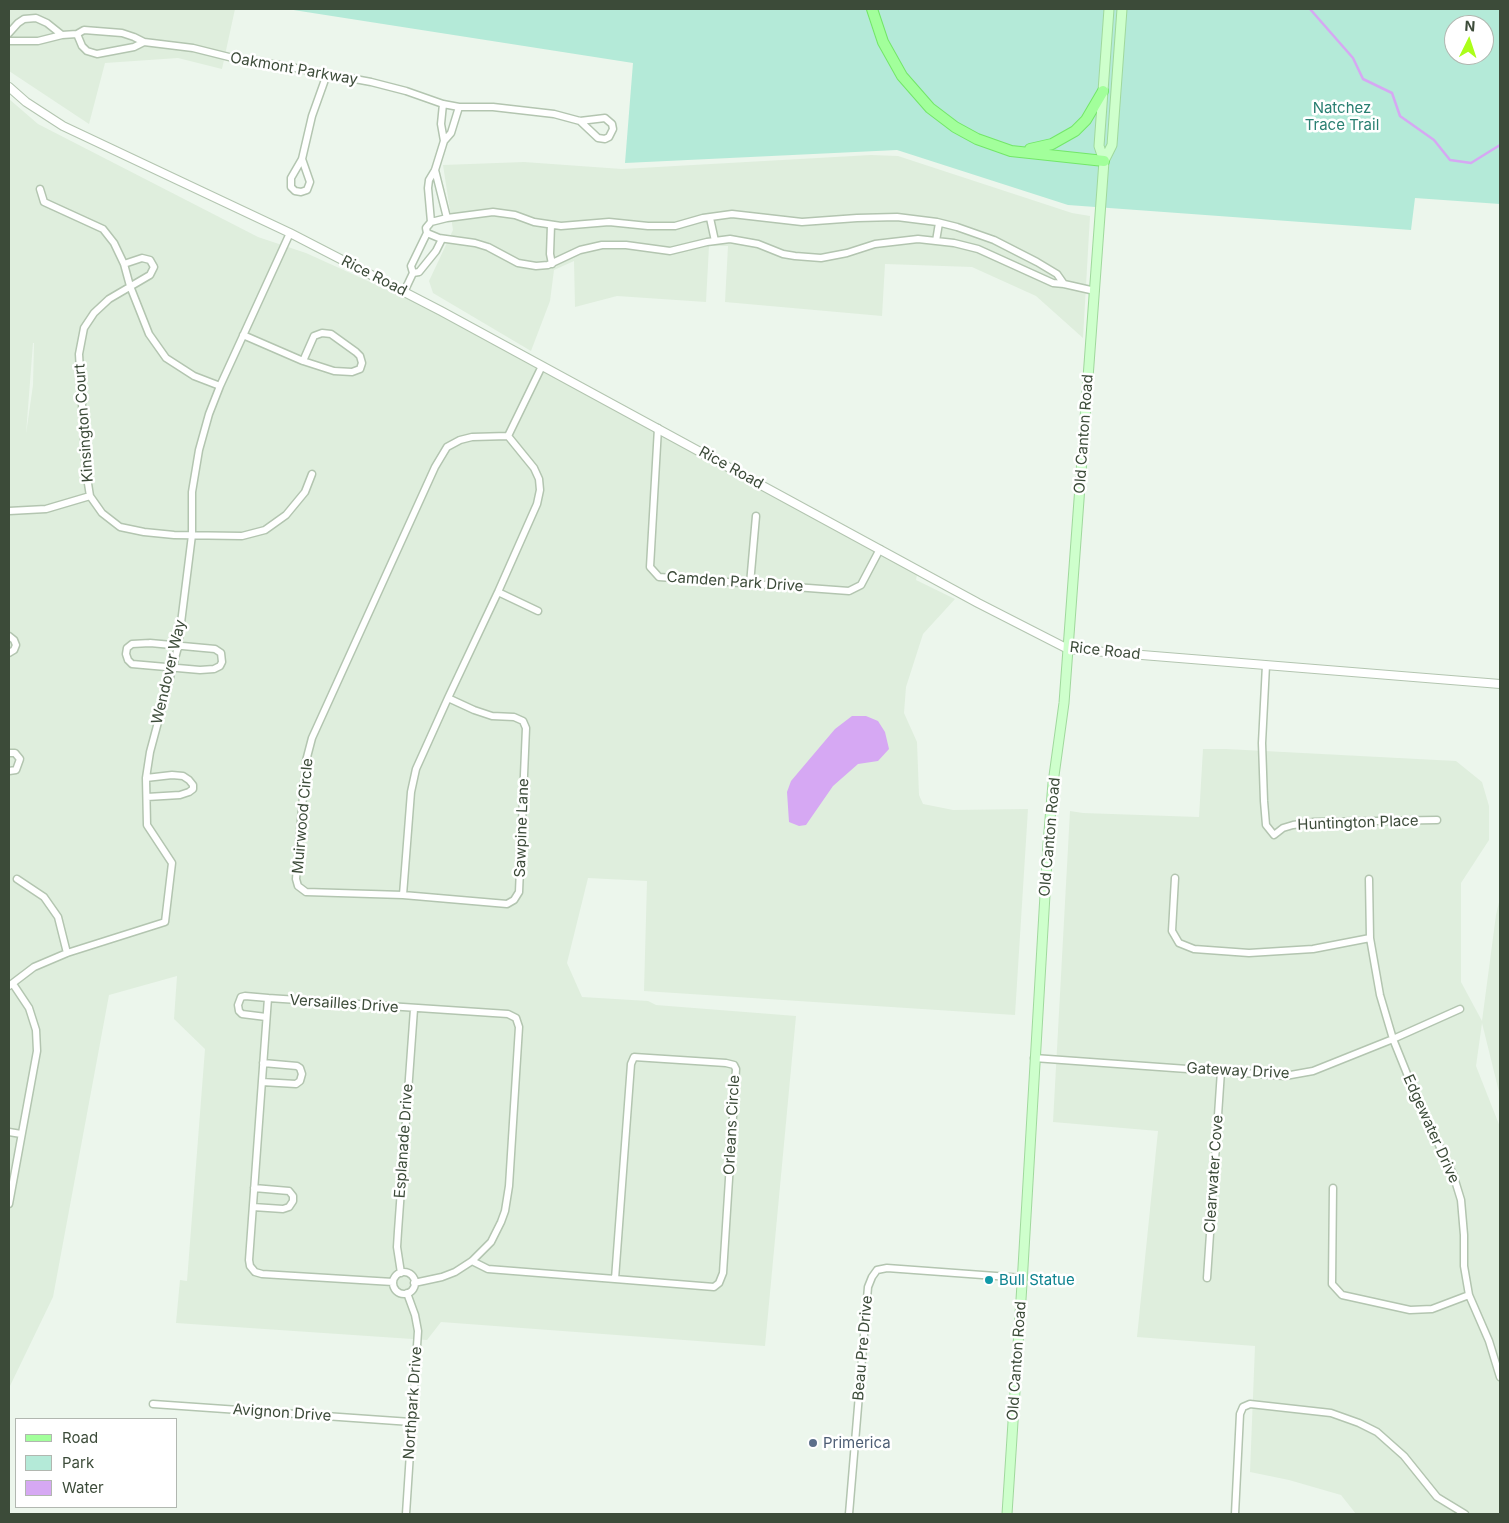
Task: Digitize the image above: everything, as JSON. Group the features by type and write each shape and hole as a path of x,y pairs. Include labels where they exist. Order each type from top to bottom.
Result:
{"main road":[{"path":"872,9 888,54 902,76 937,114 965,133 1011,151 1104,161"},
{"name":"Old Canton Road","path":"1007,1514 1049,835 1053,783 1064,703 1104,161 1099,146 1109,9"},
{"name":"Old Canton Road","path":"1104,161 1112,145 1122,9"},
{"path":"1011,151 1042,147 1068,137 1086,120 1103,91"}],"street":[{"path":"11,41 9,34 24,19 36,18 47,23 62,35"},
{"name":"Oakmont Parkway","path":"11,41 38,41 62,35 77,34 84,30 108,31 134,36 144,42 193,48 236,59 371,82 406,90 442,104 459,107 493,108 554,114 580,121 605,118 612,124 613,129 609,137 605,139 598,138 580,121"},
{"name":"Oakmont Parkway","path":"77,34 86,51 97,54 134,48 144,42"},
{"path":"302,159 310,182 307,190 301,192 295,191 291,187 291,178 302,159 312,116 327,74"},
{"name":"Rice Road","path":"9,87 26,102 79,134 290,233 404,292 978,603 1068,649 1500,684"},
{"path":"442,104 440,116 444,141"},
{"path":"431,222 429,180 435,170 444,141 451,133 459,107"},
{"path":"435,170 447,218"},
{"path":"40,189 44,202 103,229 114,243 124,264 130,286 149,334 166,358 194,376 220,386"},
{"path":"404,292 413,273 411,266 427,233 426,226 431,222 447,218 493,212 515,215 534,222 550,225 574,226 609,222 664,227 720,215 744,215 789,222 897,217 957,227 997,242 1019,252 1057,274 1064,284"},
{"path":"710,218 715,240"},
{"path":"936,241 939,223"},
{"path":"550,225 552,264"},
{"name":"Wendover Way","path":"11,985 34,968 67,953 165,922 172,862 147,825 146,778 150,752 178,647 192,535 192,492 199,450 208,414 290,233"},
{"path":"427,233 442,239 475,243 488,247 508,260 536,266 552,264 580,250 602,245 626,245 670,251 715,240 730,239 744,240 783,254 821,258 890,241 918,239 954,243 992,255 1053,283 1095,291"},
{"path":"413,273 419,272 436,251 442,239"},
{"path":"992,255 997,242"},
{"name":"Kinsington Court","path":"124,264 142,258 150,260 154,267 150,275 109,299 94,313 84,328 79,354 86,471 90,496 102,513 120,527 144,532 174,535 242,536 266,530 286,515 305,492 312,474"},
{"path":"243,335 303,361 334,371 352,372 360,369 362,363 360,356 356,352 331,334 322,333 314,336 303,361"},
{"path":"402,894 411,792 416,770 498,592 536,504 540,490 539,479 534,468 508,436 542,366"},
{"name":"Camden Park Drive","path":"658,428 650,567 659,577 849,591 861,585 880,549"},
{"name":"Muirwood Circle","path":"402,894 306,892 298,886 296,879 306,761 312,738 320,720 435,467 447,447 460,440 472,437 508,436"},
{"path":"9,511 46,509 90,496"},
{"path":"750,584 756,516"},
{"path":"498,592 538,610"},
{"path":"9,636 14,640 16,646 9,653"},
{"path":"150,643 178,647 214,649 221,652 222,662 214,670 132,664 128,660 127,648 132,644 150,643"},
{"name":"Huntington Place","path":"1266,666 1262,742 1264,801 1266,825 1274,835 1283,828 1314,822 1437,820"},
{"name":"Sawpine Lane","path":"402,894 507,904 514,900 519,892 526,728 523,721 514,717 492,716 448,698"},
{"path":"9,753 15,753 20,759 16,770 9,771"},
{"path":"146,778 166,775 183,776 189,780 193,789 180,795 147,797"},
{"path":"1175,878 1172,931 1179,943 1194,950 1249,953 1313,949 1370,938"},
{"path":"17,879 44,897 58,917 67,953"},
{"name":"Edgewater Drive","path":"1369,879 1370,938 1380,996 1393,1039 1420,1106 1453,1174 1461,1200 1464,1266 1469,1295 1489,1341 1500,1377"},
{"path":"9,1204 37,1051 36,1030 29,1008 11,985"},
{"path":"266,1017 242,1014 239,1011 238,1005 241,997 245,996 268,998"},
{"name":"Versailles Drive","path":"393,1282 255,1272 250,1266 268,998 508,1014 516,1018 519,1027 509,1186 505,1211 490,1242 472,1261 455,1272 442,1277 414,1283"},
{"name":"Esplanade Drive","path":"401,1272 397,1247 414,1009"},
{"name":"Gateway Drive","path":"1034,1058 1285,1076 1313,1071 1393,1039 1460,1009"},
{"name":"Orleans Circle","path":"472,1261 488,1270 714,1287 719,1283 723,1273 735,1098 736,1069 734,1065 634,1057 631,1064 615,1279"},
{"path":"262,1082 296,1084 300,1081 302,1074 297,1066 263,1063"},
{"name":"Clearwater Cove","path":"1207,1278 1221,1071"},
{"path":"9,1132 22,1134"},
{"path":"253,1207 283,1209 289,1207 293,1201 293,1196 289,1191 254,1188"},
{"path":"1333,1188 1332,1284 1342,1296 1410,1310 1432,1309 1469,1295"},
{"name":"Beau Pre Drive","path":"849,1514 868,1287 877,1270 887,1268 1023,1278"},
{"path":"401,1272 411,1275 414,1283 413,1289 408,1293 402,1294 396,1291 393,1282 396,1275 401,1272"},
{"name":"Northpark Drive","path":"406,1514 418,1330 408,1293"},
{"name":"Avignon Drive","path":"153,1404 411,1422"},
{"path":"1235,1514 1240,1414 1242,1407 1250,1404 1331,1413 1377,1432 1404,1456 1437,1497 1465,1514"}],"shaded area":[{"path":"9,9 235,9 222,69 178,58 105,63 89,124 9,71"},
{"path":"9,99 38,124 258,237 306,253 476,330 918,569 916,580 955,599 923,634 906,687 904,713 917,742 919,795 923,804 953,810 1028,809 1015,1015 644,991 647,881 588,878 567,963 582,997 648,1001 656,1005 796,1016 765,1346 441,1322 427,1340 176,1323 180,1280 187,1281 205,1049 174,1019 177,976 109,995 53,1297 9,1388","holes":["34,343 33,385 26,434"]},
{"path":"871,155 898,156 1072,213 1090,216 1083,338 1036,296 972,267 885,264 882,316 725,302 728,246 709,246 706,302 617,296 575,307 574,261 554,270 550,301 531,351 433,293 429,281 453,230 443,165 524,162 622,169"},
{"path":"1203,749 1456,761 1482,782 1489,806 1489,840 1461,883 1461,982 1482,1021 1500,898 1500,1096 1482,1023 1476,1066 1500,1127 1500,1514 1356,1514 1341,1495 1289,1480 1250,1472 1255,1346 1137,1337 1158,1131 1053,1122 1070,811 1199,817"}],"green space":[{"name":"Natchez Trace Trail","path":"287,9 1500,9 1500,204 1415,198 1411,230 1068,205 897,150 625,163 633,63"}],"water":[{"path":"852,716 866,716 878,721 885,732 889,749 878,761 858,764 833,786 806,825 799,826 789,822 787,792 791,781 835,729"}],"waterway":[{"path":"1310,9 1353,58 1363,79 1392,93 1400,116 1434,140 1450,160 1471,163 1500,145"}],"place":[{"name":"Bull Statue","path":"989,1280"},
{"name":"Primerica","path":"813,1443"}]}
